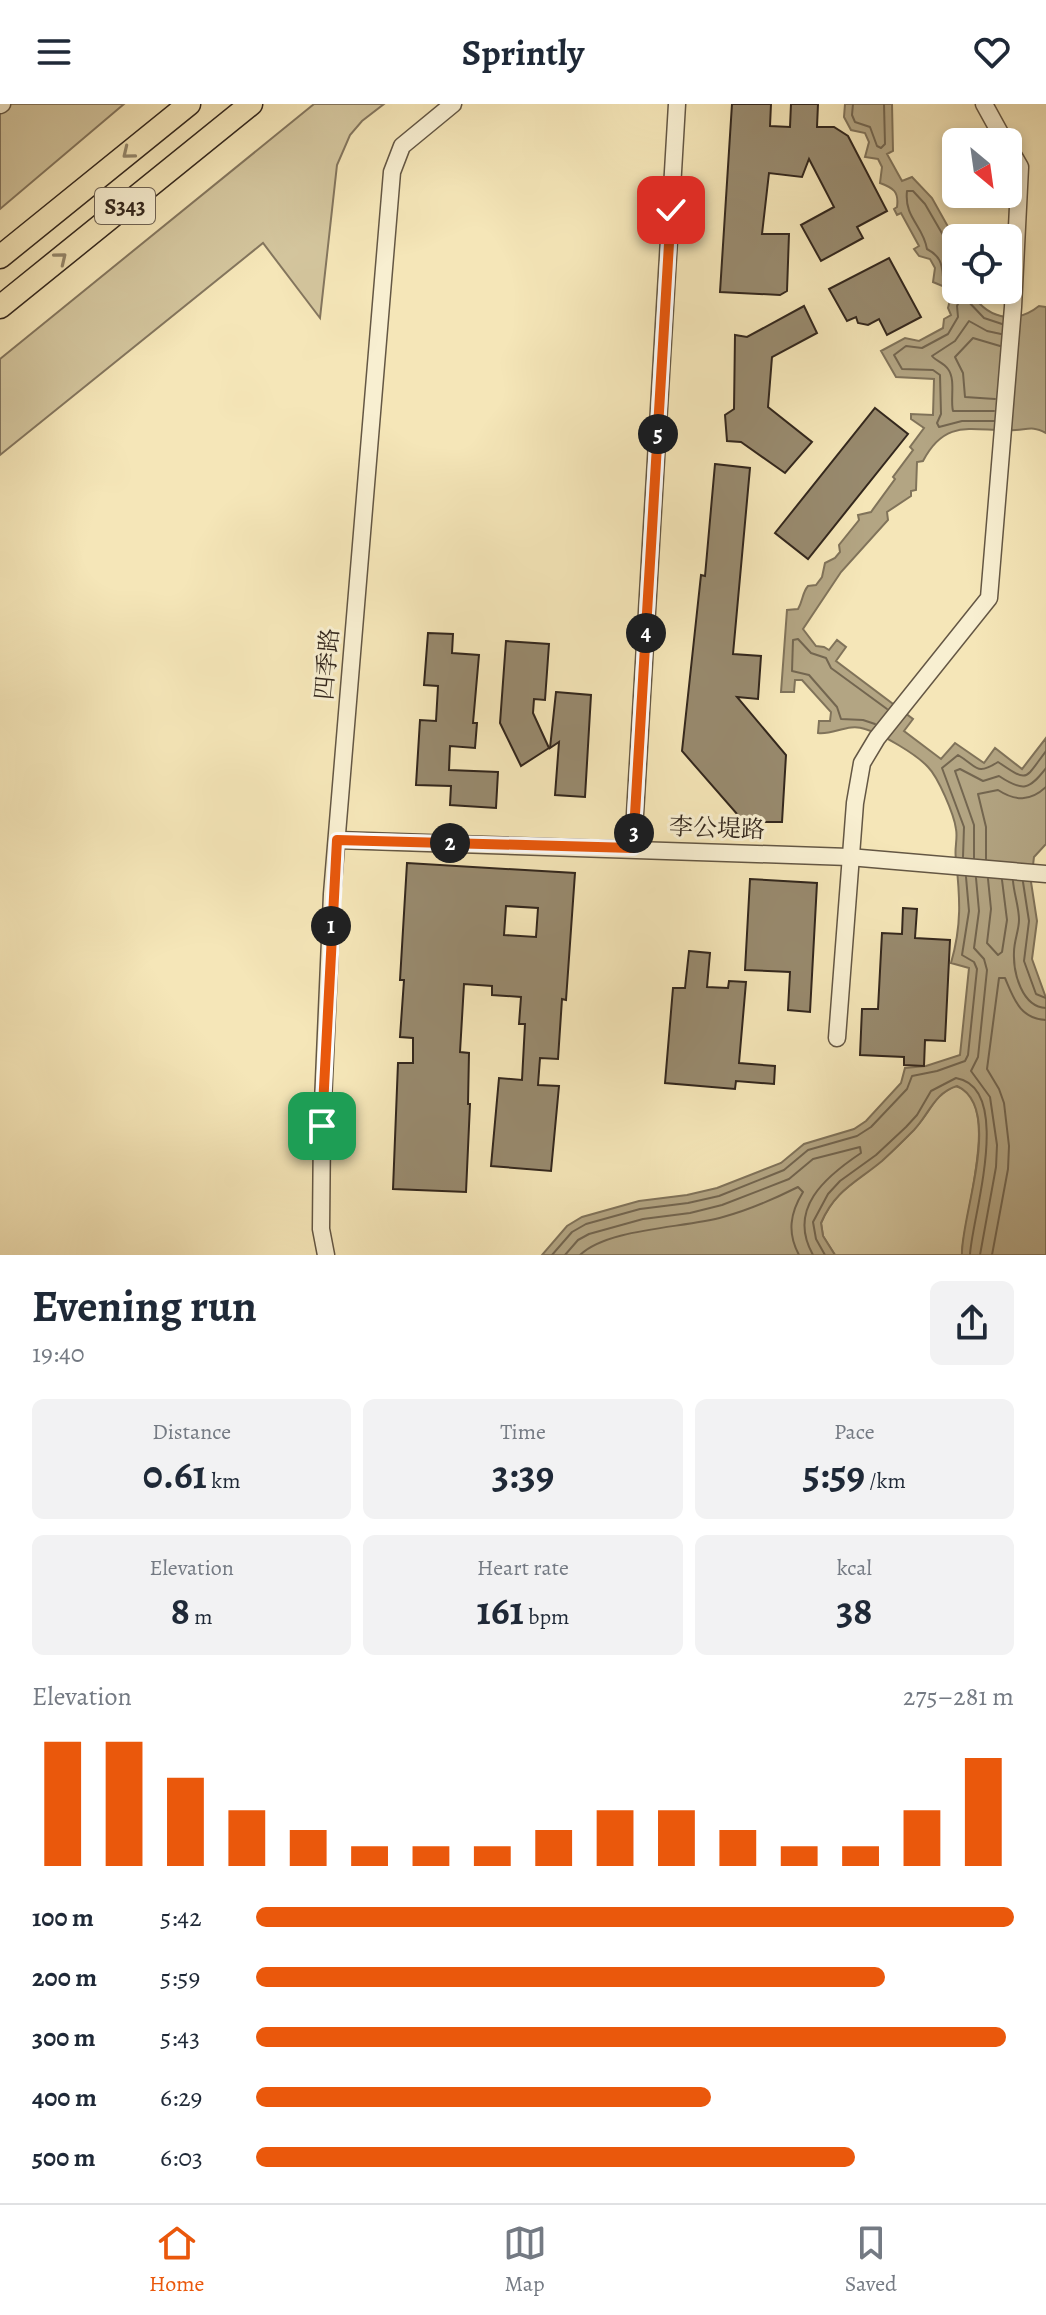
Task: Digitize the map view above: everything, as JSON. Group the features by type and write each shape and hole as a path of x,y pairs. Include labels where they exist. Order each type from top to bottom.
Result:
{"main road":[{"name":"S343","path":"0,257 189,104"},
{"name":"S343","path":"0,307 251,104"}],"street":[{"name":"四季路","path":"326,1255 321,1229 322,1126 337,840 392,172 402,146 453,104"},
{"path":"633,848 677,104"},
{"path":"984,104 998,128"},
{"path":"837,1038 849,857 862,763 877,738 989,598 1018,208"},
{"name":"李公堤路","path":"337,840 849,857 1046,874"}],"shaded area":[{"path":"0,104 124,104 0,209"},
{"path":"314,104 384,104 350,135 337,165 320,318 263,243 0,455 0,359"},
{"path":"955,1086 970,1095 977,1113 979,1136 962,1255 835,1255 823,1236 821,1223 833,1202 895,1148 937,1099"}],"water":[{"path":"845,104 892,104 893,151 887,154 902,181 912,177 932,198 947,224 942,224 942,286 933,282 935,268 930,259 919,256 914,249 919,246 901,213 897,215 894,209 897,207 896,194 880,183 882,167 878,159 865,157 869,142 865,133 851,130 844,117"},
{"path":"949,304 981,304 992,313 1010,317 1020,316 1039,306 1046,307 1046,433 1031,428 964,429 942,437 923,461 917,462 916,490 887,512 888,520 841,572 803,629 816,646 829,650 837,640 846,647 836,661 913,719 904,731 941,759 955,743 984,763 995,748 1022,769 1046,738 1046,844 1034,857 1031,882 1037,921 1032,959 1046,998 1046,1255 962,1255 979,1139 978,1116 971,1098 957,1086 943,1094 906,1138 833,1202 821,1223 823,1236 835,1255 542,1255 567,1226 582,1217 639,1201 717,1188 781,1163 804,1144 854,1129 866,1121 901,1083 905,1068 926,1066 960,1055 969,968 951,963 959,911 956,833 941,787 923,762 872,732 853,727 818,733 819,721 830,721 831,712 802,680 795,680 794,692 781,692 787,610 798,609 808,586 816,585 822,577 825,563 840,552 839,545 859,520 858,515 871,512 895,479 893,477 913,450 910,447 924,428 911,419 911,414 933,415 934,379 896,377 881,351 905,338 919,341 943,328 944,319 951,315"}],"building":[{"path":"732,104 771,104 770,126 790,127 791,104 818,104 817,127 834,127 848,136 887,211 857,227 863,238 821,261 801,225 834,207 809,159 802,177 769,173 762,234 789,234 787,291 780,295 720,292"},
{"path":"889,258 921,317 887,335 879,319 868,325 858,323 856,317 847,321 829,289"},
{"path":"804,306 817,333 772,357 768,407 812,442 785,473 741,442 727,441 725,415 734,409 735,335 747,337"},
{"path":"875,408 908,434 808,559 775,533"},
{"path":"715,464 750,468 733,654 761,656 758,699 737,697 786,755 782,822 744,822 682,751 701,575 705,576"},
{"path":"428,633 453,634 452,653 479,655 473,723 477,723 475,748 450,746 449,770 498,772 496,808 450,805 451,786 416,785 420,720 436,721 438,686 424,685"},
{"path":"506,641 549,644 545,700 534,699 533,713 549,748 521,766 500,723"},
{"path":"556,692 591,695 585,797 555,795 559,742 550,748"},
{"path":"407,863 575,873 566,1000 562,999 558,1059 540,1058 538,1085 559,1086 551,1171 491,1166 499,1078 522,1080 525,1024 519,1024 521,997 492,995 492,986 464,984 460,1052 469,1053 470,1104 466,1192 393,1189 398,1063 413,1063 413,1038 400,1037 404,980 400,980","holes":["506,906 538,908 536,937 504,935"]},
{"path":"750,879 817,883 810,1012 788,1010 790,972 745,970"},
{"path":"903,908 917,909 915,938 950,940 945,1041 925,1040 924,1066 904,1065 904,1057 860,1055 862,1009 878,1009 882,933 902,934"},
{"path":"689,951 710,953 707,987 728,988 729,981 746,982 739,1063 775,1066 774,1084 736,1081 735,1089 665,1083 673,988 685,988"}],"route":[{"path":"322,1126 337,840 633,848 671,210"}]}
